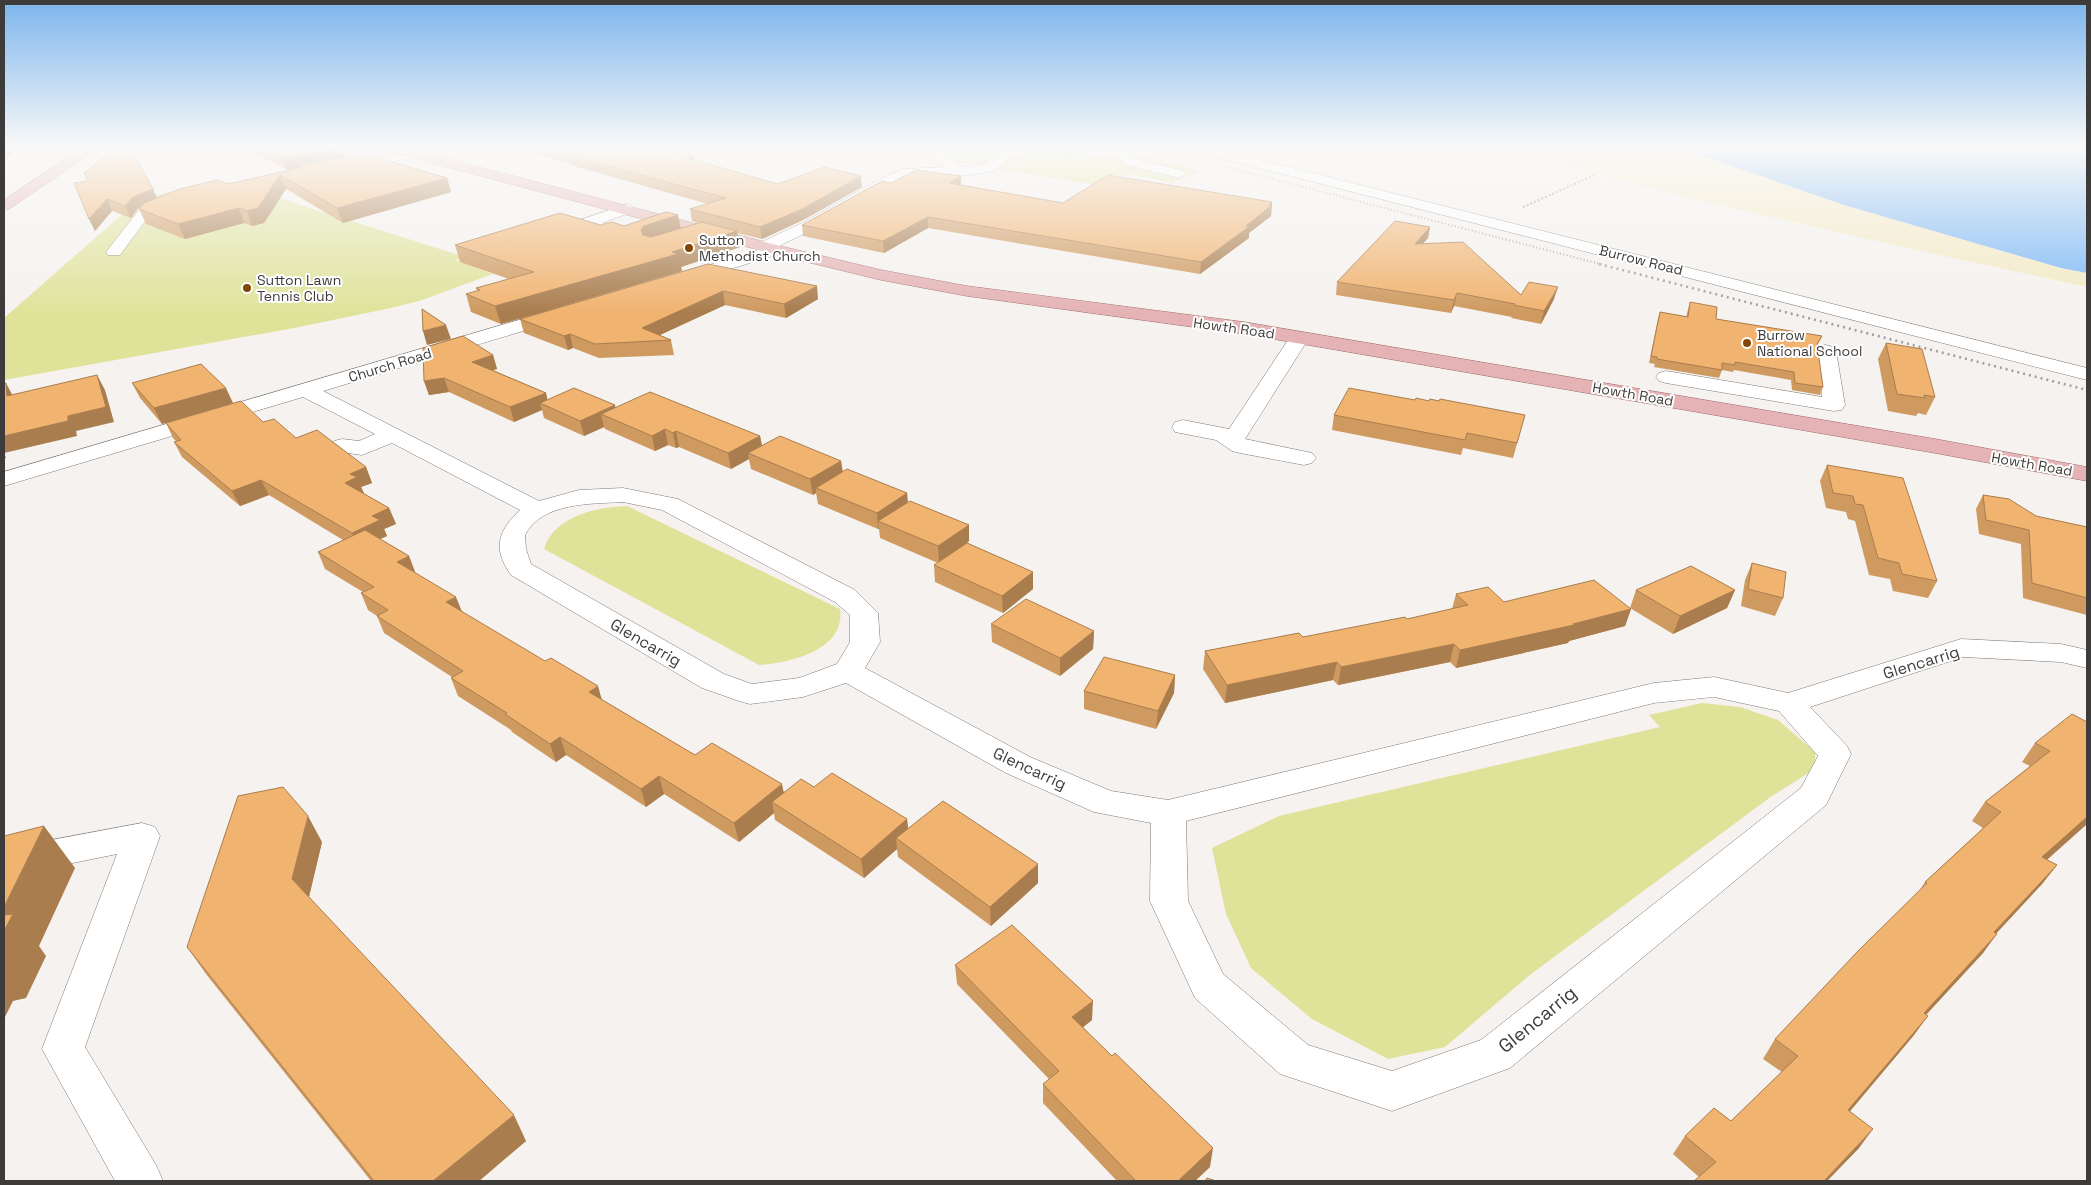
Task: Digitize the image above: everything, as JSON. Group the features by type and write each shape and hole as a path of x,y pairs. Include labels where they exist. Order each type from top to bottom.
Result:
{"main road":[{"name":"Howth Road","path":"598,202 770,249 881,275 967,291 1244,328 1745,413 2087,474"}],"street":[{"path":"114,252 144,213 173,202"},
{"path":"669,283 770,249 850,202"},
{"name":"Burrow Road","path":"1412,202 2087,374"},
{"path":"619,232 586,222 627,210"},
{"path":"681,238 704,231"},
{"name":"Church Road","path":"4,479 574,310"},
{"path":"1232,441 1299,338"},
{"path":"1666,377 1834,405 1826,351"},
{"path":"306,390 536,509"},
{"path":"1745,413 1747,390"},
{"path":"1184,427 1223,434 1240,446 1304,458"},
{"path":"342,446 362,448 392,435"},
{"name":"Glencarrig","path":"623,495 669,504 845,596 864,613 866,642 848,672 803,687 750,694 713,681 520,569 511,548 514,530 536,509 579,497 623,495"},
{"name":"Glencarrig","path":"848,672 1018,765 1106,803 1168,813 1654,693 1714,687 1789,703 1961,648 2061,653 2087,659"},
{"name":"Glencarrig","path":"1168,813 1168,901 1209,986 1295,1060 1392,1091 1495,1054 1814,796 1835,754 1789,703"},
{"path":"4,863 142,836 63,1049 140,1181"}],"path":[{"path":"1515,210 1533,202"}],"green space":[{"name":"Sutton Lawn Tennis Club","path":"136,202 293,202 465,257 455,260 493,274 419,301 386,309 294,328 4,380 4,318"},
{"path":"627,506 840,609 840,623 834,635 813,652 786,661 759,665 544,549 549,538 557,528 567,521 590,511"},
{"path":"1702,703 1740,707 1778,720 1815,752 1815,769 1772,796 1531,974 1445,1047 1388,1059 1312,1019 1251,968 1226,914 1212,848 1279,816 1660,727 1649,715"}],"sand":[{"path":"1708,202 1836,202 2061,268 2087,273 2087,287 1863,238"}],"water":[{"path":"1836,202 2087,202 2087,273 2061,268"}],"building":[{"path":"82,202 104,202 89,219"},
{"path":"115,202 128,202 125,206"},
{"path":"262,202 258,208 247,211 239,208 178,224 139,209 144,203"},
{"path":"327,202 358,202 337,208"},
{"path":"712,202 814,202 760,227 690,209"},
{"path":"843,202 1272,202 1269,205 1272,205 1246,226 1250,226 1201,262 928,217 883,241 802,225"},
{"path":"666,212 678,215 644,226 641,230 643,235 651,237 702,222 737,231 672,252 678,254 495,306 466,294 480,290 476,288 534,272 455,245 560,213 601,225 612,222 624,226"},
{"path":"1395,221 1430,227 1415,244 1463,242 1521,295 1529,282 1558,287 1544,311 1457,293 1454,300 1337,282"},
{"path":"708,264 817,286 784,304 723,291 642,328 671,340 595,344 570,334 564,336 520,319"},
{"path":"1690,302 1717,307 1716,319 1822,336 1817,344 1823,387 1795,383 1794,372 1735,362 1735,365 1722,363 1722,370 1657,359 1657,357 1651,356 1660,312 1688,317"},
{"path":"422,309 446,325 423,331"},
{"path":"463,336 493,355 472,362 546,393 510,407 444,378 424,381 423,348"},
{"path":"1886,343 1922,349 1935,397 1924,395 1925,398 1897,394"},
{"path":"201,364 226,388 154,408 132,383"},
{"path":"97,375 106,407 68,416 68,421 4,436 4,384 6,383 7,396"},
{"path":"574,388 615,405 580,421 540,403"},
{"path":"1349,388 1415,400 1416,398 1439,401 1440,399 1525,415 1517,443 1467,433 1465,440 1334,415"},
{"path":"650,392 760,436 728,453 676,431 673,433 665,429 652,436 601,414"},
{"path":"241,401 263,422 274,419 296,438 317,430 366,467 350,474 357,477 345,483 389,508 372,516 380,520 352,533 261,480 232,491 174,442 181,440 166,423"},
{"path":"780,436 841,461 810,479 748,453"},
{"path":"1827,465 1903,478 1937,581 1902,574 1899,563 1878,558 1863,505 1855,504 1853,496 1833,493"},
{"path":"847,469 907,493 877,513 816,488"},
{"path":"1983,495 2009,499 2036,516 2087,527 2087,598 2032,583 2029,530 1986,520"},
{"path":"910,501 969,525 938,546 878,521"},
{"path":"365,530 409,556 397,562 456,597 446,602 545,661 551,658 598,686 589,692 695,755 712,743 782,784 734,823 659,776 641,789 560,737 550,744 505,714 507,713 451,678 463,671 377,616 388,610 361,593 374,587 318,552"},
{"path":"967,543 1033,572 1002,596 934,565"},
{"path":"1752,563 1786,572 1783,598 1748,589"},
{"path":"1691,566 1735,590 1680,616 1636,590"},
{"path":"1594,580 1631,609 1574,625 1460,650 1454,644 1341,667 1337,662 1227,685 1205,651 1299,633 1303,637 1405,617 1407,619 1468,605 1456,594 1488,587 1504,602"},
{"path":"1026,599 1094,631 1060,658 991,624"},
{"path":"1104,657 1175,675 1158,711 1084,691"},
{"path":"2072,714 2087,722 2087,817 2042,857 2057,865 1994,932 1997,934 1924,1013 1928,1016 1848,1110 1873,1129 1824,1181 1694,1181 1716,1162 1685,1136 1714,1108 1731,1121 1798,1056 1775,1039 1858,951 1927,883 1925,882 2001,812 1985,802 2050,751 2035,743"},
{"path":"832,773 907,819 861,859 772,802 801,779 814,787"},
{"path":"283,787 308,816 292,879 514,1115 433,1181 374,1181 187,947 238,796"},
{"path":"943,801 1038,864 990,907 896,838"},
{"path":"44,826 4,907 4,836"},
{"path":"13,914 4,931 4,915"},
{"path":"1012,925 1093,1001 1072,1017 1112,1056 1115,1053 1213,1148 1178,1181 1136,1181 1043,1084 1059,1071 955,965"},
{"path":"1207,1178 1216,1181 1205,1181"}],"railway":[{"path":"1363,202 1604,265"},
{"path":"1599,264 2087,390"}],"place":[{"name":"Sutton Methodist Church","path":"689,248"},
{"name":"Sutton Lawn Tennis Club","path":"247,288"},
{"name":"Burrow National School","path":"1747,343"}]}
